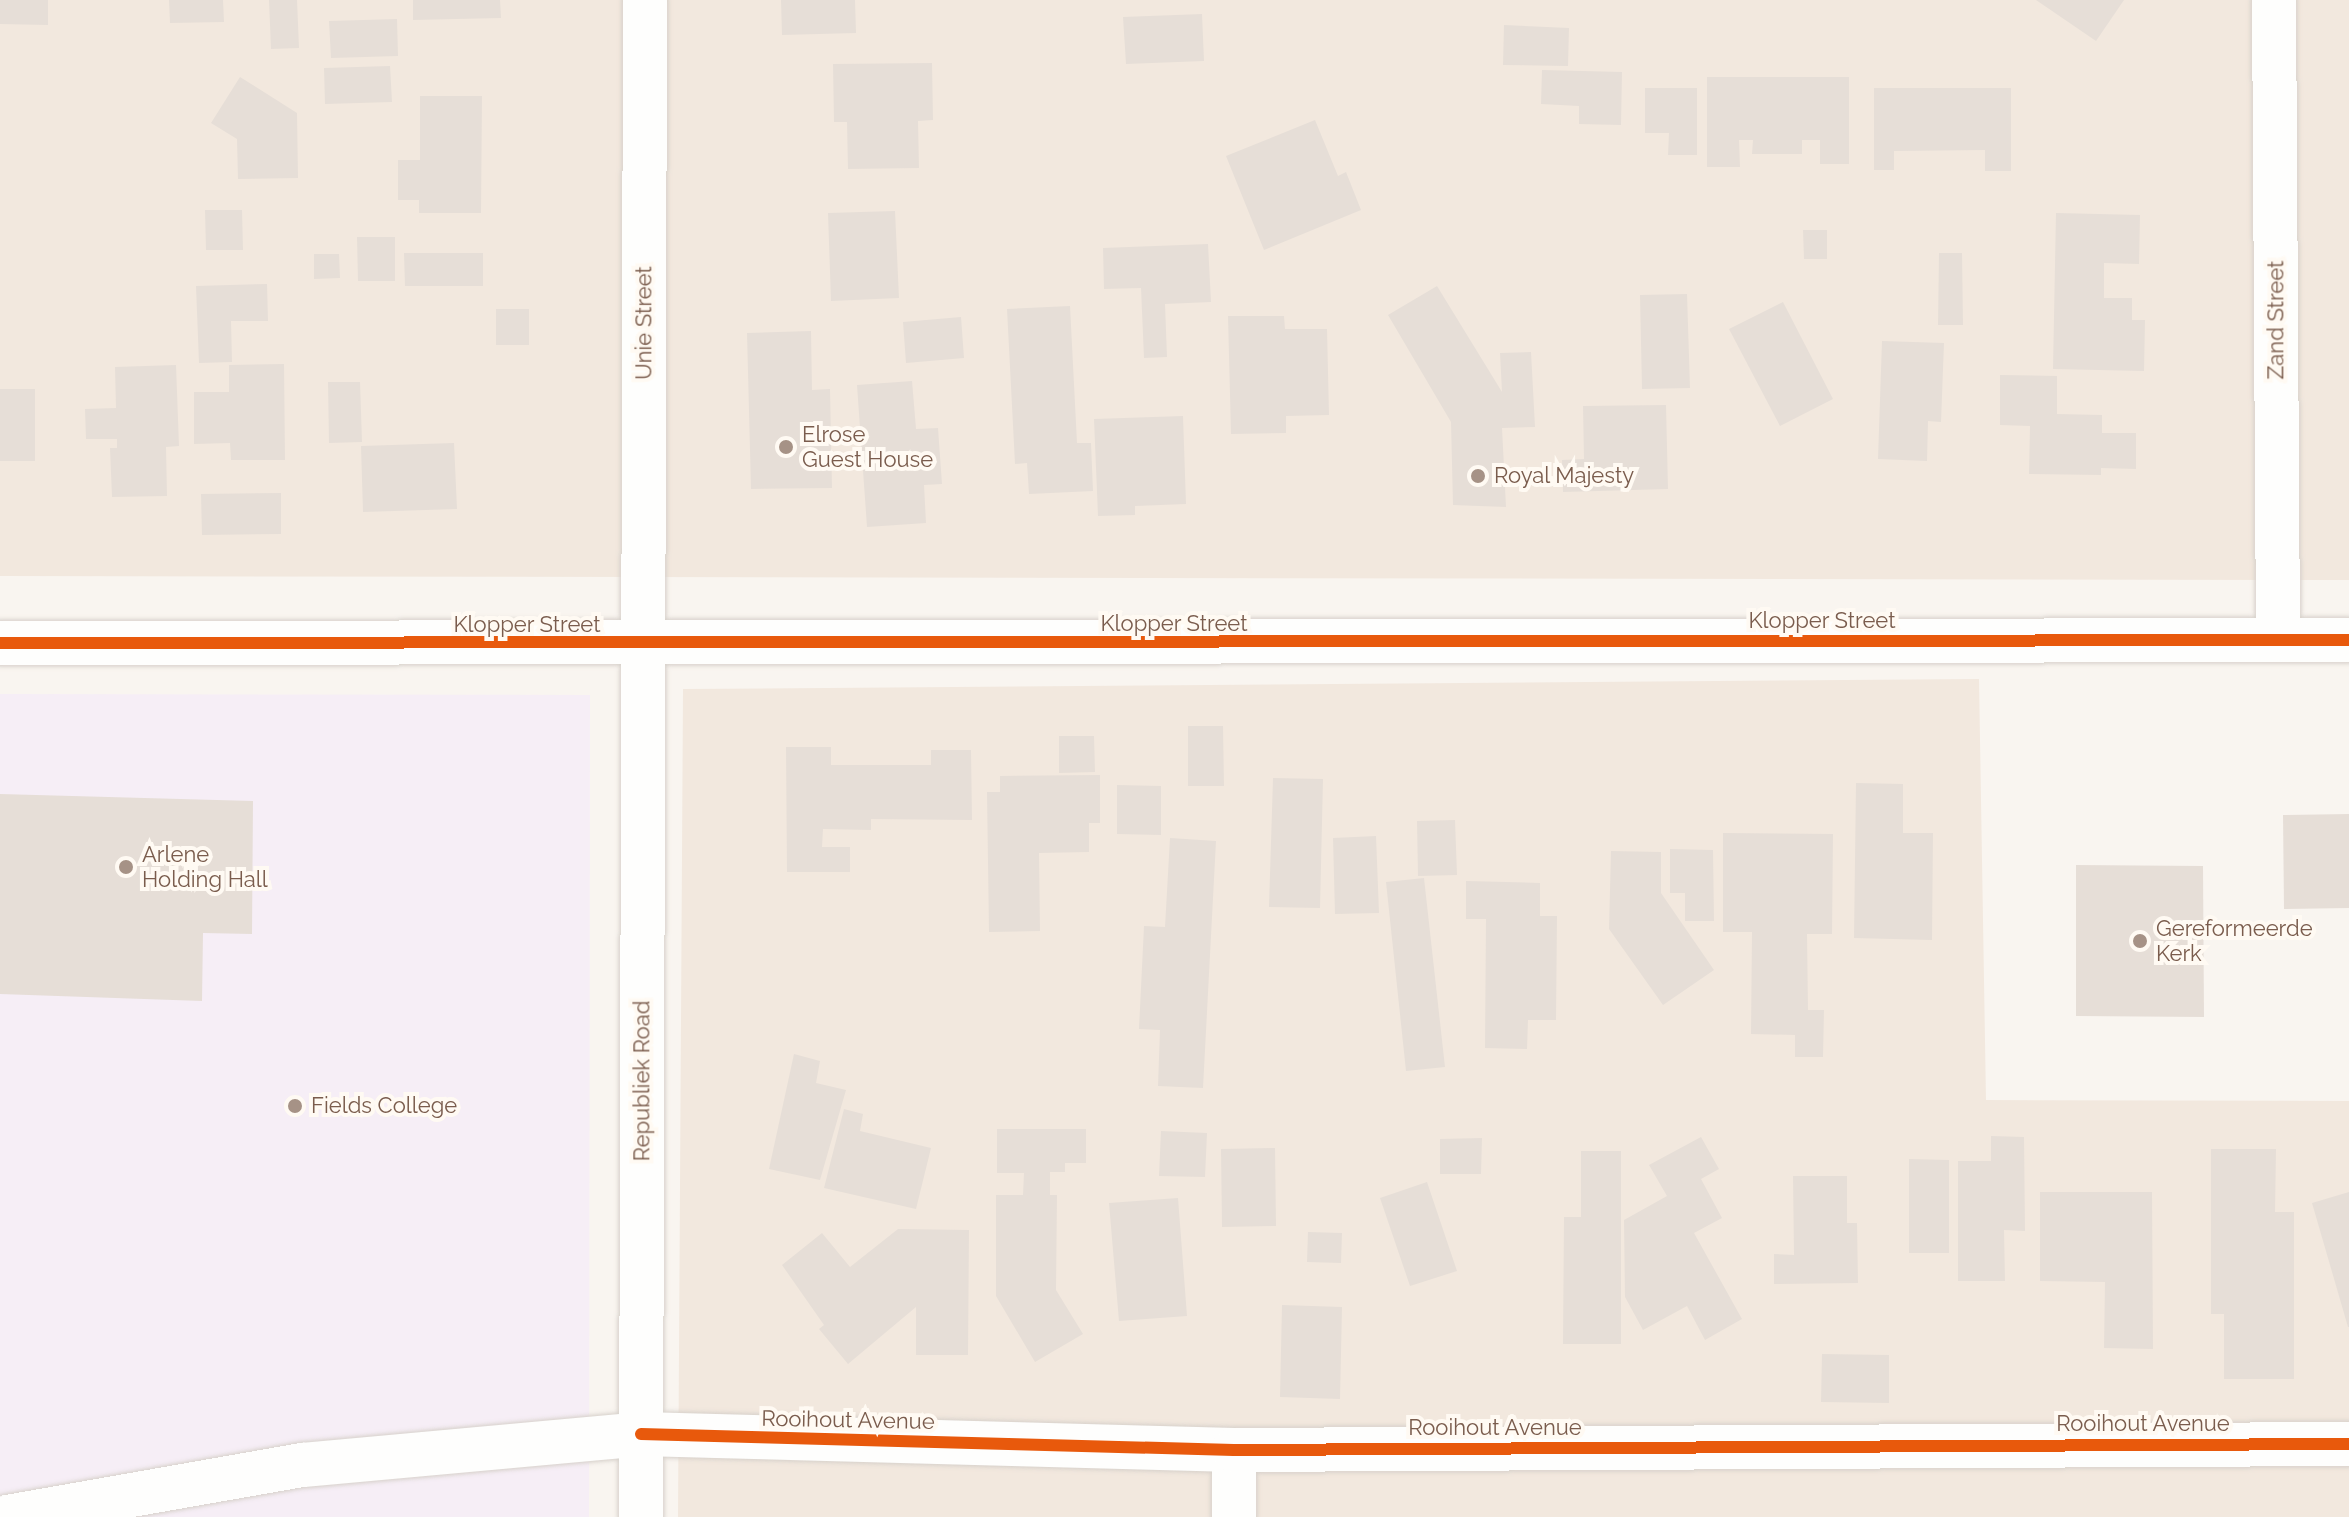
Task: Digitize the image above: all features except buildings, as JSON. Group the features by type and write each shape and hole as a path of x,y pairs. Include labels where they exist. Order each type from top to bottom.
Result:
{"street":[{"name":"Unie Street","path":"644,645 645,0"},
{"name":"Zand Street","path":"2274,0 2278,640"},
{"name":"Klopper Street","path":"0,643 644,645 2349,640"},
{"name":"Republiek Road","path":"641,1517 644,645"},
{"name":"Rooihout Avenue","path":"7,1517 86,1499 303,1465 641,1434 1234,1450 2349,1444"},
{"path":"1234,1450 1234,1517"}],"shaded area":[{"path":"0,0 2349,0 2349,580 0,576"},
{"path":"1979,679 1986,1100 2349,1101 2349,1517 678,1517 683,689"},
{"name":"Fields College","path":"0,694 590,695 589,1517 0,1517"}],"cycle path":[{"path":"0,643 2349,640"},
{"path":"641,1434 1234,1450 2349,1444"}],"place":[{"name":"Elrose Guest House","path":"786,447"},
{"name":"Royal Majesty","path":"1478,476"},
{"name":"Arlene Holding Hall","path":"126,867"},
{"name":"Gereformeerde Kerk","path":"2140,941"},
{"name":"Fields College","path":"295,1106"}]}
